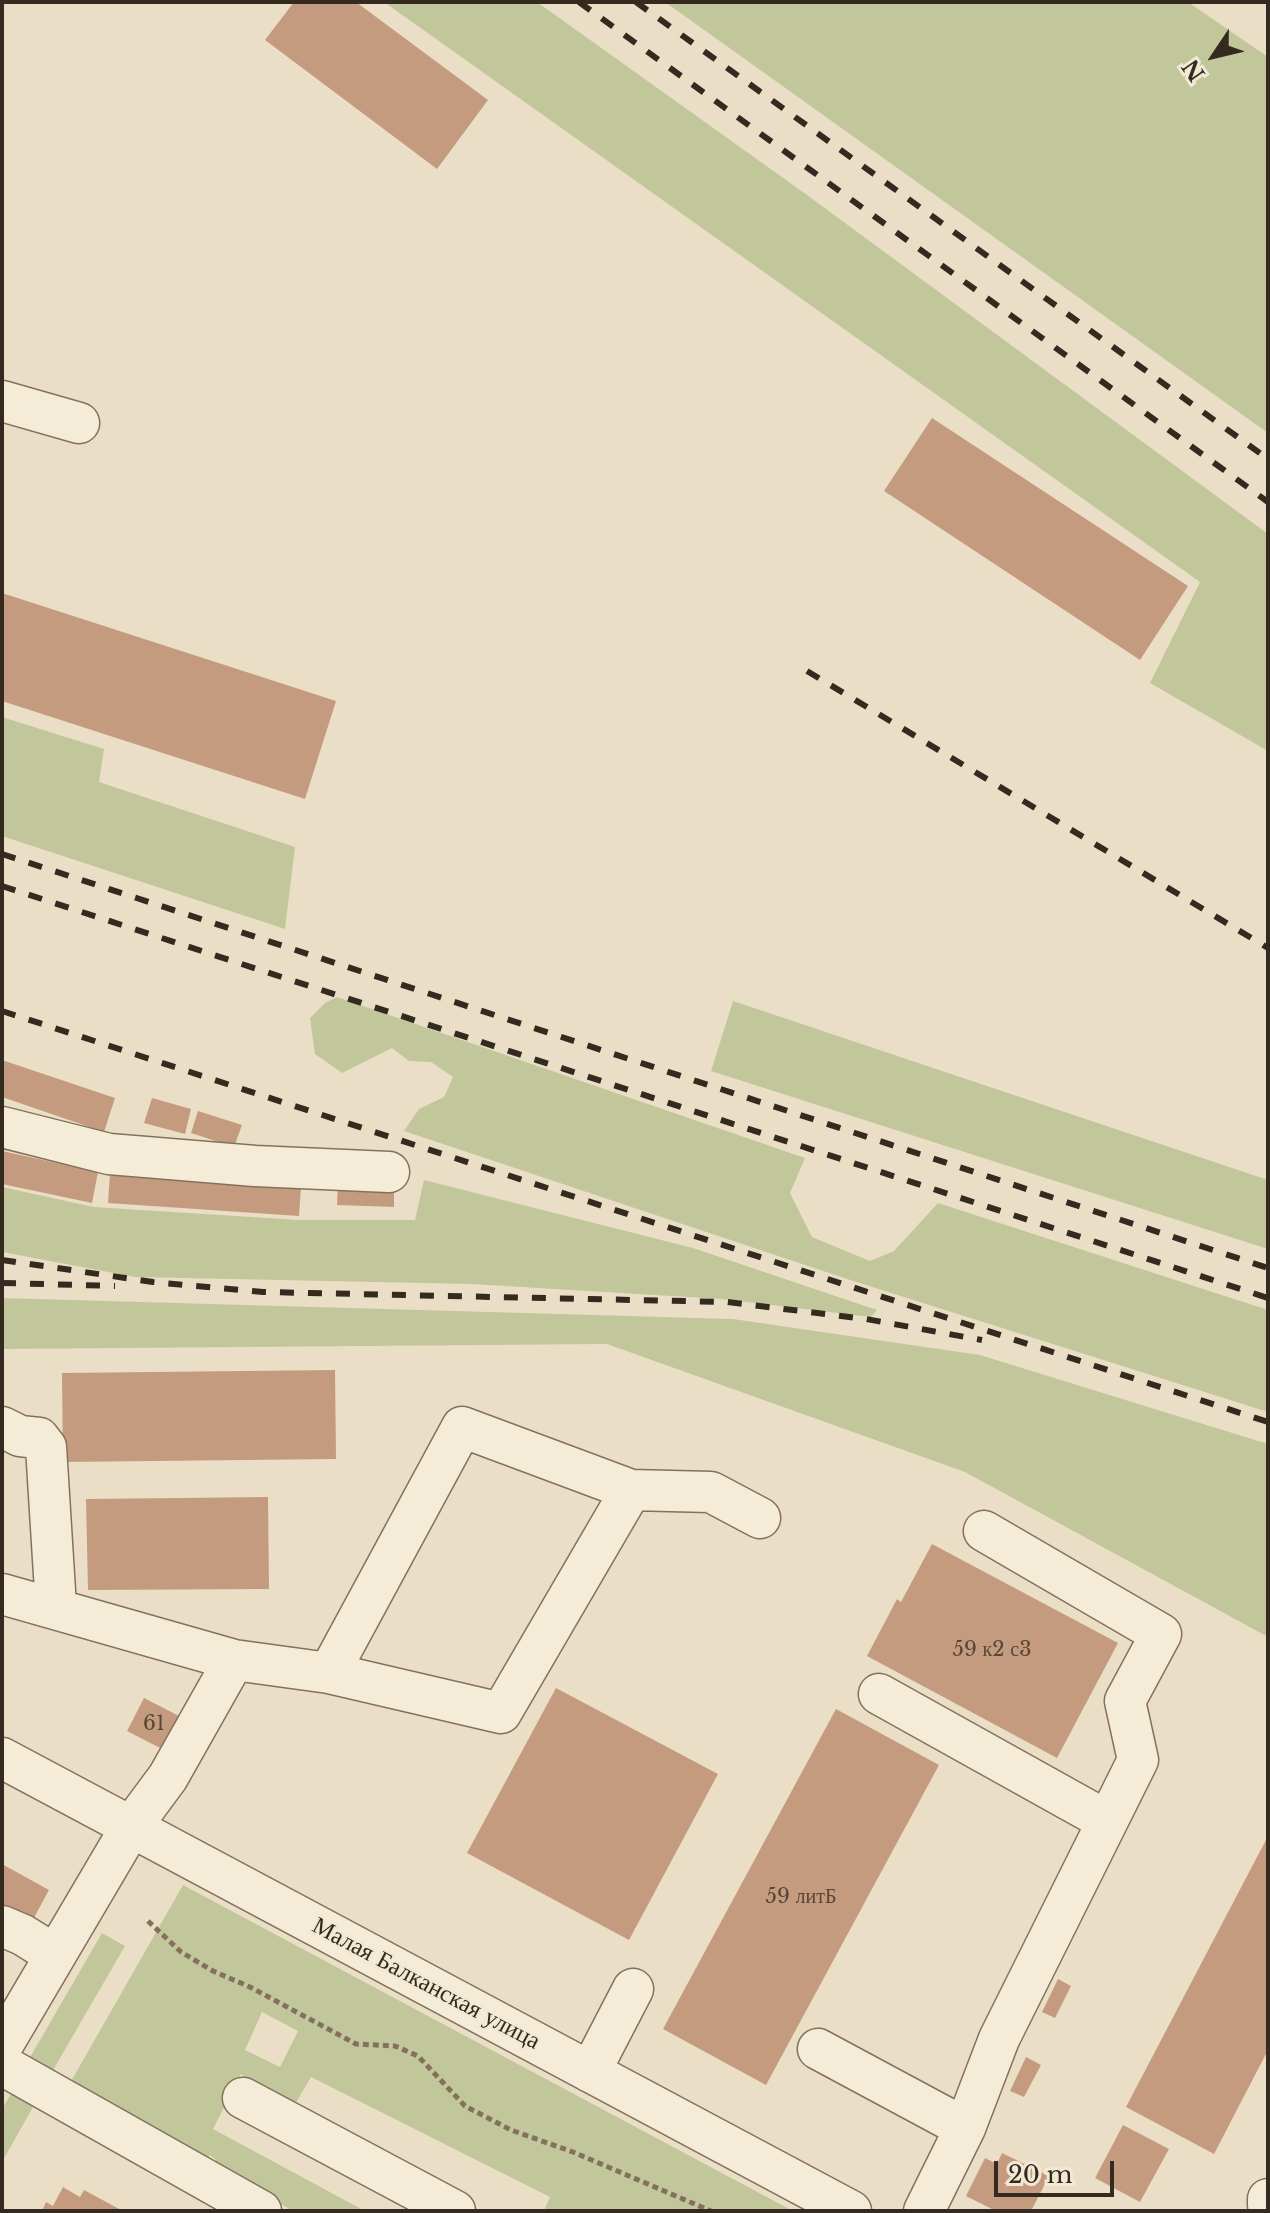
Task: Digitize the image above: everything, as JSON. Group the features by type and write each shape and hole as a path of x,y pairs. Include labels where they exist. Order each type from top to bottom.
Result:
{"street":[{"path":"2,401 79,423"},
{"path":"2,1127 109,1154 255,1166 389,1172"},
{"path":"2,1427 20,1436 39,1438 46,1447 56,1607"},
{"path":"329,1673 462,1427 631,1490 711,1492 760,1518"},
{"path":"2,1594 234,1660 329,1673 501,1713 631,1490"},
{"path":"924,2211 965,2128 999,2039 1138,1760 1125,1701 1161,1634 984,1531"},
{"path":"2,2046 131,1827 168,1777 234,1660"},
{"path":"879,1694 1107,1821"},
{"name":"Малая Балканская улица","path":"2,1758 851,2211"},
{"path":"2,1926 55,1955"},
{"path":"590,2072 633,1989"},
{"path":"818,2049 965,2128"},
{"path":"2,2065 261,2211"},
{"path":"243,2098 455,2211"},
{"path":"1268,2199 1268,2205"}],"path":[{"path":"148,1921 181,1952 356,2044 395,2046 418,2056 465,2106 511,2130 573,2152 711,2211"}],"green space":[{"path":"384,2 537,2 807,195 1268,534 1268,751 1150,683 1200,582"},
{"path":"665,2 1188,2 1268,57 1268,433"},
{"path":"2,717 104,749 99,782 295,847 285,929 2,836"},
{"path":"337,997 805,1158 790,1193 812,1237 870,1261 894,1251 938,1203 1268,1310 1268,1412 847,1279 404,1131 419,1109 444,1097 453,1077 431,1062 409,1061 392,1048 342,1073 315,1054 310,1018 325,1003"},
{"path":"733,1001 1268,1180 1268,1249 711,1071"},
{"path":"424,1180 693,1248 877,1310 871,1317 722,1299 471,1284 135,1277 2,1252 2,1187 94,1207 299,1220 415,1220"},
{"path":"2,1298 733,1319 980,1355 1268,1444 1268,1637 965,1472 607,1344 2,1349"},
{"path":"183,1885 793,2211 544,2211 550,2197 311,2077 294,2106 241,2074 213,2129 365,2211 293,2211 212,2165 216,2160 210,2155 206,2161 70,2083","holes":["262,2012 298,2031 280,2067 245,2050"]},
{"path":"102,1933 125,1946 52,2072 29,2059"},
{"path":"11,2094 33,2107 2,2162 2,2109"}],"building":[{"path":"294,2 356,2 488,100 437,169 265,40"},
{"path":"932,418 1188,586 1140,660 884,491"},
{"path":"2,593 336,701 305,799 2,701"},
{"path":"2,1060 115,1098 104,1132 2,1097"},
{"path":"152,1098 191,1109 185,1134 144,1123"},
{"path":"198,1111 242,1125 234,1147 191,1133"},
{"path":"2,1151 98,1172 92,1203 2,1184"},
{"path":"110,1174 301,1186 299,1216 108,1203"},
{"path":"338,1181 394,1183 394,1207 337,1205"},
{"path":"335,1370 336,1459 63,1462 62,1373"},
{"path":"268,1497 269,1589 88,1590 86,1499"},
{"path":"932,1544 1118,1643 1057,1758 867,1656 897,1599 901,1602"},
{"path":"556,1688 718,1774 629,1940 467,1853"},
{"path":"144,1698 181,1717 164,1750 127,1731"},
{"path":"836,1709 939,1765 766,2085 663,2029"},
{"path":"1268,1836 1268,2050 1214,2154 1126,2107"},
{"path":"2,1864 49,1890 30,1925 2,1909"},
{"path":"1058,1979 1071,1986 1055,2018 1042,2012"},
{"path":"1026,2057 1041,2065 1024,2097 1010,2091"},
{"path":"1123,2125 1169,2149 1140,2202 1095,2178"},
{"path":"1002,2153 1049,2176 1031,2211 996,2211 966,2196 985,2158 997,2164"},
{"path":"63,2187 80,2197 84,2190 123,2211 42,2211 46,2202 53,2206"}],"railway":[{"path":"579,2 1268,502"},
{"path":"636,2 1268,459"},
{"path":"807,671 1268,948"},
{"path":"2,854 1268,1268"},
{"path":"2,886 1268,1298"},
{"path":"2,1011 1268,1422"},
{"path":"2,1260 153,1282 263,1292 727,1302 866,1319 982,1340"},
{"path":"2,1283 115,1286"}]}
